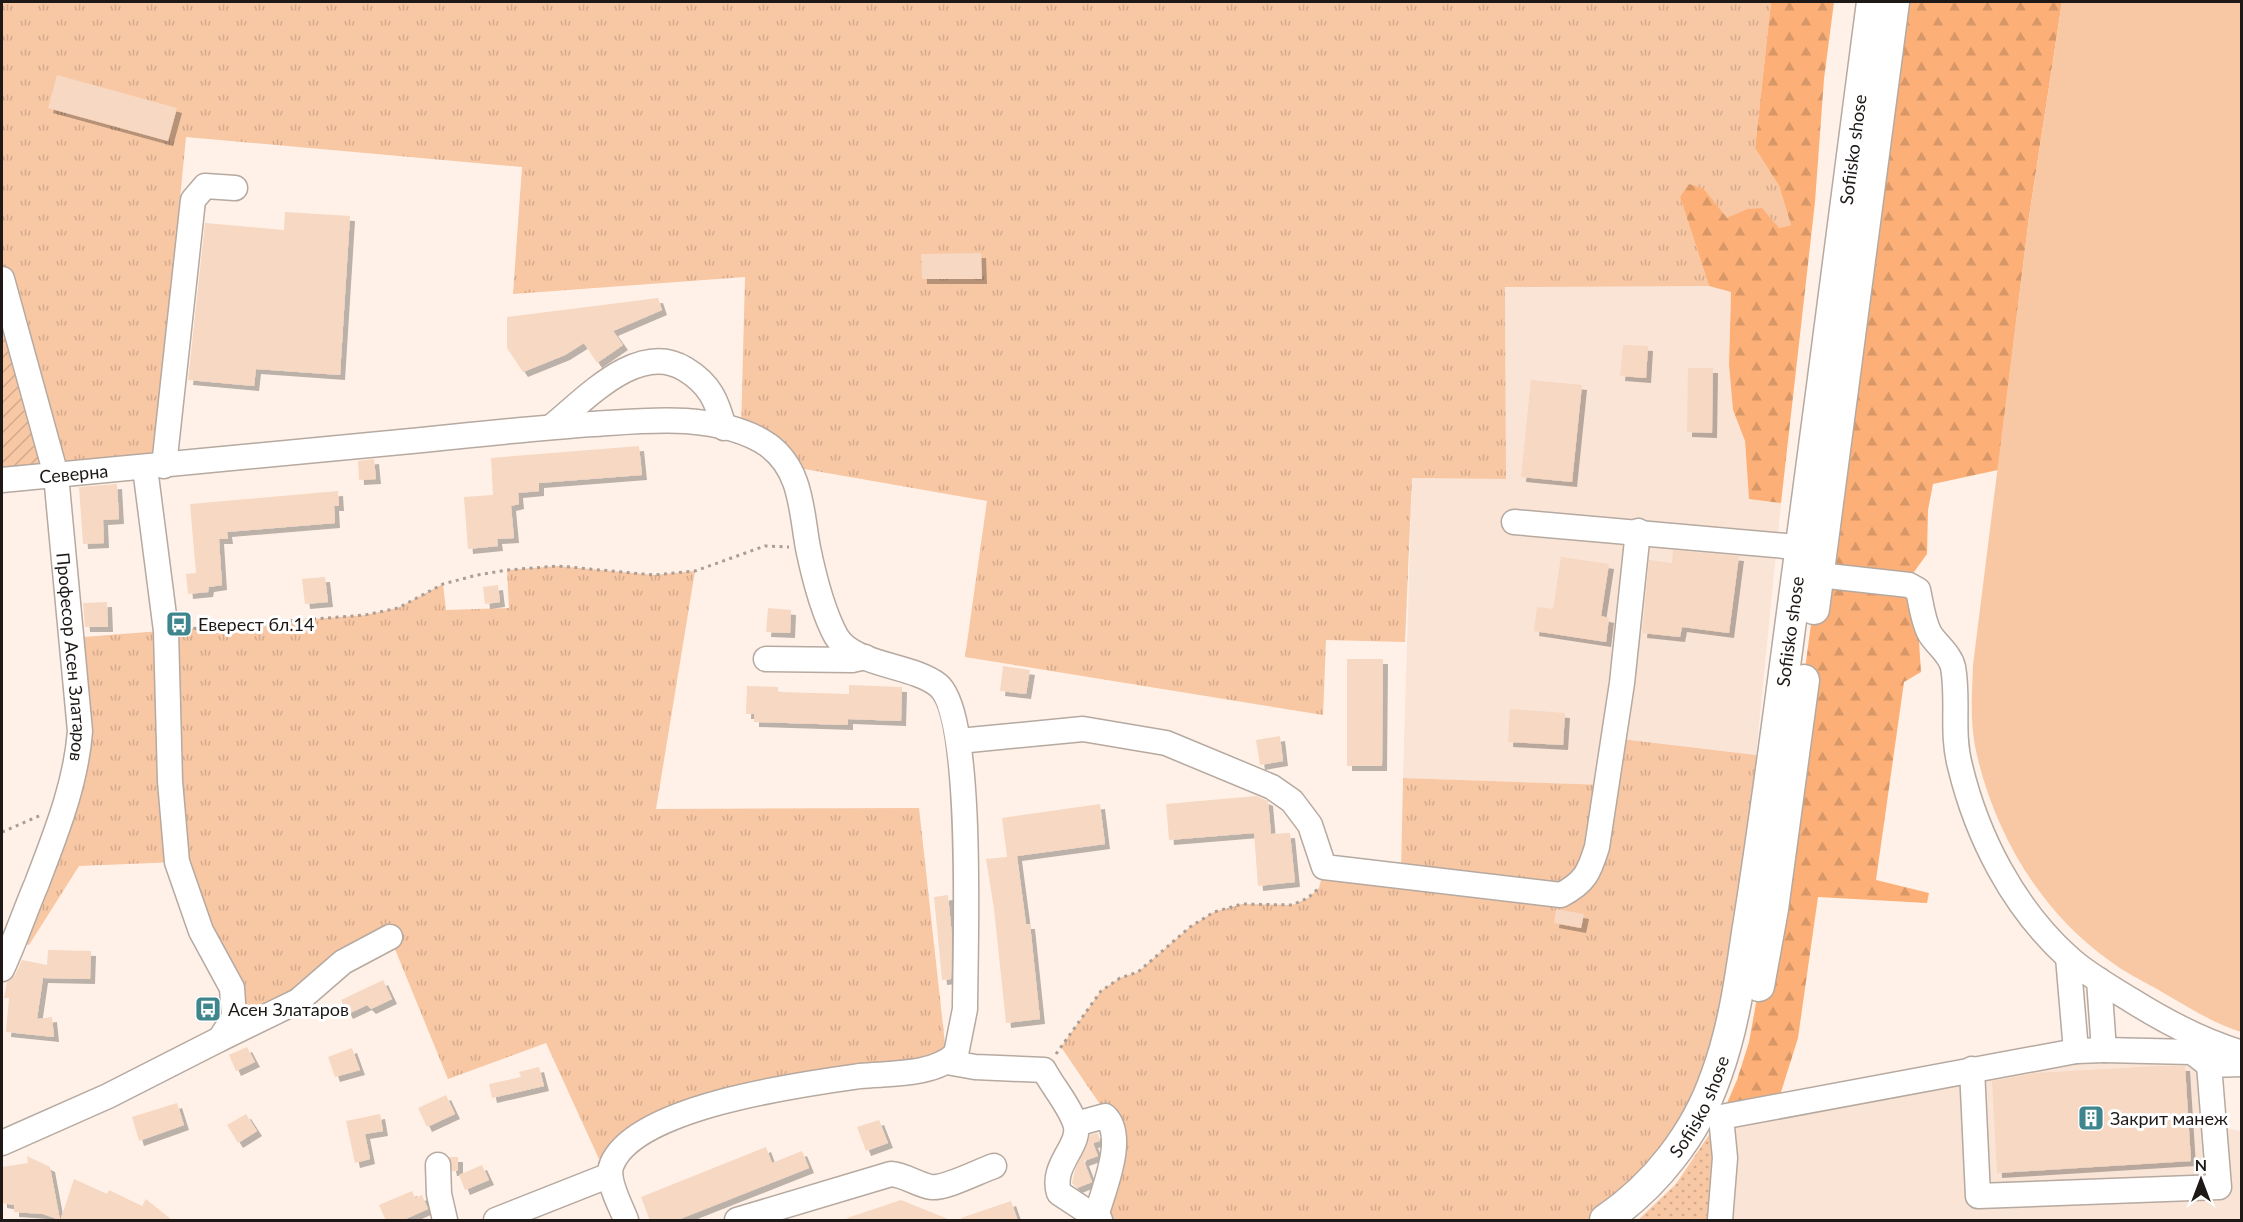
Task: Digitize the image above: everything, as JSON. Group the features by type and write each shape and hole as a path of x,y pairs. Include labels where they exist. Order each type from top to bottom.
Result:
{"main road":[{"name":"Sofiisko shose","path":"1638,1221 1676,1184 1721,1117 1737,1080 1749,1042 1769,931 1814,557 1872,2"},
{"name":"Sofiisko shose","path":"1605,1221 1627,1205 1669,1162 1700,1114 1716,1079 1729,1036 1814,557 1894,2"}],"street":[{"path":"220,1039 234,1017 231,988 201,931 177,862 170,781 166,631 155,467 193,200 206,186 234,188"},
{"name":"Професор Асен Златаров","path":"2,279 56,475 80,731 77,766 68,795 50,848 2,969"},
{"path":"551,427 617,375 648,361 675,363 700,378 714,394 724,428"},
{"name":"Северна","path":"2,480 551,427 651,420 689,422 741,431 769,446 787,466 799,487 809,550 827,620 840,642 864,657"},
{"path":"1514,522 1638,531 1814,557 1909,585 1918,590 1929,632 1953,664 1954,731 1960,766 1977,820 1994,862 2027,912 2068,957 2099,980 2162,1020 2241,1053"},
{"path":"959,741 1083,729 1166,743 1272,787 1292,801 1310,825 1324,867 1561,895 1575,887 1589,872 1597,847 1622,683 1638,531"},
{"path":"626,1221 610,1175 612,1164 634,1138 676,1116 719,1102 811,1083 937,1067 956,1054 965,1009 964,806 959,741 951,705 940,686 914,673 864,657 852,660 766,658"},
{"path":"2,1143 108,1096 298,1001 343,962 390,937"},
{"path":"2068,957 2076,1051"},
{"path":"2099,980 2104,1050"},
{"path":"1720,1221 1724,1196 1725,1158 1721,1117 2076,1051 2192,1052 2209,1065 2241,1064"},
{"path":"947,1062 975,1067 1044,1070 1076,1124 1074,1139 1058,1168 1059,1193 1098,1219 1117,1139 1112,1122 1105,1116 1076,1124"},
{"path":"1972,1069 1978,1196 2219,1186 2209,1065"},
{"path":"438,1166 439,1194 446,1221"},
{"path":"737,1221 891,1174 905,1175 931,1187 943,1186 994,1166"},
{"path":"496,1221 610,1175"},
{"path":"1724,1196 1735,1221"}],"path":[{"path":"166,631 365,615 398,609 443,584 507,570 558,566 654,575 695,571 765,546 809,550"},
{"path":"2,832 59,806 68,795"},
{"path":"1044,1070 1101,991 1120,978 1138,972 1190,927 1214,912 1242,904 1292,905 1308,898 1320,888 1324,867"}],"shaded area":[{"path":"1505,286 1709,286 1731,291 1729,365 1733,410 1745,441 1749,499 1781,503 1756,755 1614,738 1606,785 1403,778 1412,478 1506,479"},
{"path":"2192,1052 2215,1127 2241,1131 2241,1220 1720,1220 1721,1117 1972,1069"}],"green space":[{"path":"2,2 1771,2 1755,148 1779,186 1791,225 1779,228 1747,209 1727,219 1704,189 1680,197 1709,286 1505,287 1506,479 1412,478 1405,642 1326,640 1323,715 965,657 987,501 787,466 741,431 745,277 513,294 522,167 186,137 154,467 56,475 2,279"},
{"path":"1771,2 1834,2 1824,79 1815,202 1781,503 1749,499 1745,441 1733,410 1729,365 1731,292 1709,286 1680,197 1689,184 1704,189 1727,218 1747,209 1762,208 1779,228 1791,225 1779,186 1755,148"},
{"path":"1894,2 2062,2 2029,217 1998,470 1933,484 1928,510 1927,554 1901,590 1917,611 1921,672 1904,682 1876,880 1929,893 1927,903 1818,897 1798,1038 1776,1108 1721,1117 1737,1080 1749,1042 1773,909"},
{"path":"2062,2 2241,2 2241,1032 2209,1018 2121,969 2085,941 2062,919 2041,894 2007,838 1993,808 1973,736 1973,665 2029,217"},
{"path":"2,249 3,253 56,475 2,480"},
{"path":"558,566 654,575 695,571 656,809 919,808 947,1062 719,1102 634,1138 599,1159 546,1043 448,1079 390,937 320,982 234,1017 177,862 79,866 29,945 14,942 68,795 71,638 365,615 398,608 443,584 446,610 509,608 507,570"},
{"path":"1613,738 1773,757 1716,1079 1605,1220 1100,1220 1112,1122 1061,1047 1101,991 1120,978 1138,972 1190,927 1214,912 1242,904 1292,905 1308,898 1319,888 1324,867 1401,875 1403,778 1606,785"},
{"path":"1721,1117 1720,1220 1638,1220 1676,1184"}],"building":[{"path":"57,75 177,108 168,141 48,108"},
{"path":"285,212 350,216 340,375 256,369 254,386 188,380 205,223 284,230"},
{"path":"981,253 982,279 922,279 921,254"},
{"path":"658,298 662,310 613,331 623,345 597,363 584,343 565,355 523,372 507,348 507,317"},
{"path":"1623,345 1648,346 1646,378 1620,376"},
{"path":"1688,368 1713,368 1712,433 1687,432"},
{"path":"1531,380 1582,385 1572,482 1521,477"},
{"path":"639,446 642,475 539,483 539,491 518,493 519,504 511,506 514,538 497,539 498,546 468,549 464,497 493,495 491,458"},
{"path":"374,459 376,479 359,480 358,461"},
{"path":"117,484 119,519 103,520 104,543 83,544 79,487"},
{"path":"338,491 339,506 334,506 335,523 227,532 228,539 219,539 222,585 209,587 208,592 188,594 186,574 196,573 190,504"},
{"path":"1673,550 1739,556 1729,633 1682,627 1680,637 1642,633 1649,560 1672,563"},
{"path":"1561,557 1609,564 1601,616 1609,618 1606,642 1534,631 1537,607 1553,609"},
{"path":"325,577 328,602 305,604 302,579"},
{"path":"498,585 500,602 485,604 483,587"},
{"path":"107,602 108,627 85,627 83,603"},
{"path":"768,608 791,610 790,633 766,632"},
{"path":"1347,659 1383,659 1382,766 1347,766"},
{"path":"1003,666 1030,670 1026,694 1000,691"},
{"path":"849,685 902,687 901,721 848,719 848,725 754,722 754,714 746,714 747,686 778,687 778,692 849,694"},
{"path":"1510,709 1565,713 1563,745 1508,742"},
{"path":"1280,736 1283,761 1260,765 1256,740"},
{"path":"1256,796 1268,801 1271,834 1290,833 1295,882 1258,886 1254,833 1169,840 1166,804"},
{"path":"1100,804 1105,844 1017,856 1026,924 1030,924 1040,1019 1006,1023 994,909 986,859 1007,857 1002,818"},
{"path":"948,895 952,936 951,979 942,980 934,897"},
{"path":"1556,909 1584,914 1581,928 1554,923"},
{"path":"48,950 91,951 90,979 43,978 37,1019 52,1017 54,1037 6,1032 9,998 4,998 7,982 15,975 22,960 47,965"},
{"path":"383,980 392,999 371,1009 367,1005 348,1014 341,1000"},
{"path":"247,1047 255,1062 236,1071 229,1055"},
{"path":"352,1048 360,1070 335,1077 328,1057"},
{"name":"Закрит манеж","path":"2185,1066 2191,1161 1997,1173 1992,1081 2036,1073"},
{"path":"539,1067 544,1086 492,1098 489,1084 521,1077 519,1072"},
{"path":"446,1095 455,1114 427,1127 418,1108"},
{"path":"177,1103 184,1125 139,1141 132,1117"},
{"path":"246,1114 257,1131 238,1143 227,1125"},
{"path":"380,1114 383,1131 365,1134 370,1159 355,1163 346,1121"},
{"path":"879,1120 888,1143 866,1151 857,1127"},
{"path":"1098,1133 1100,1141 1093,1143 1098,1156 1084,1161 1092,1182 1077,1188 1072,1183 1075,1170 1090,1135"},
{"path":"766,1147 772,1163 802,1151 809,1168 675,1221 650,1221 641,1197"},
{"path":"27,1156 50,1167 60,1220 43,1214 14,1212 14,1205 2,1203 2,1167 28,1163"},
{"path":"449,1157 458,1157 458,1171 452,1171"},
{"path":"482,1165 489,1180 465,1190 459,1175"},
{"path":"74,1179 107,1194 109,1190 142,1206 146,1199 173,1221 60,1221"},
{"path":"412,1191 415,1198 422,1195 428,1209 401,1221 386,1221 379,1205"},
{"path":"901,1200 953,1221 848,1221 847,1218"},
{"path":"1011,1201 1018,1221 962,1221 961,1218"}],"place":[{"name":"Еверест бл.14","path":"179,624"},
{"name":"Асен Златаров","path":"208,1009"},
{"name":"Закрит манеж","path":"2091,1118"}]}
